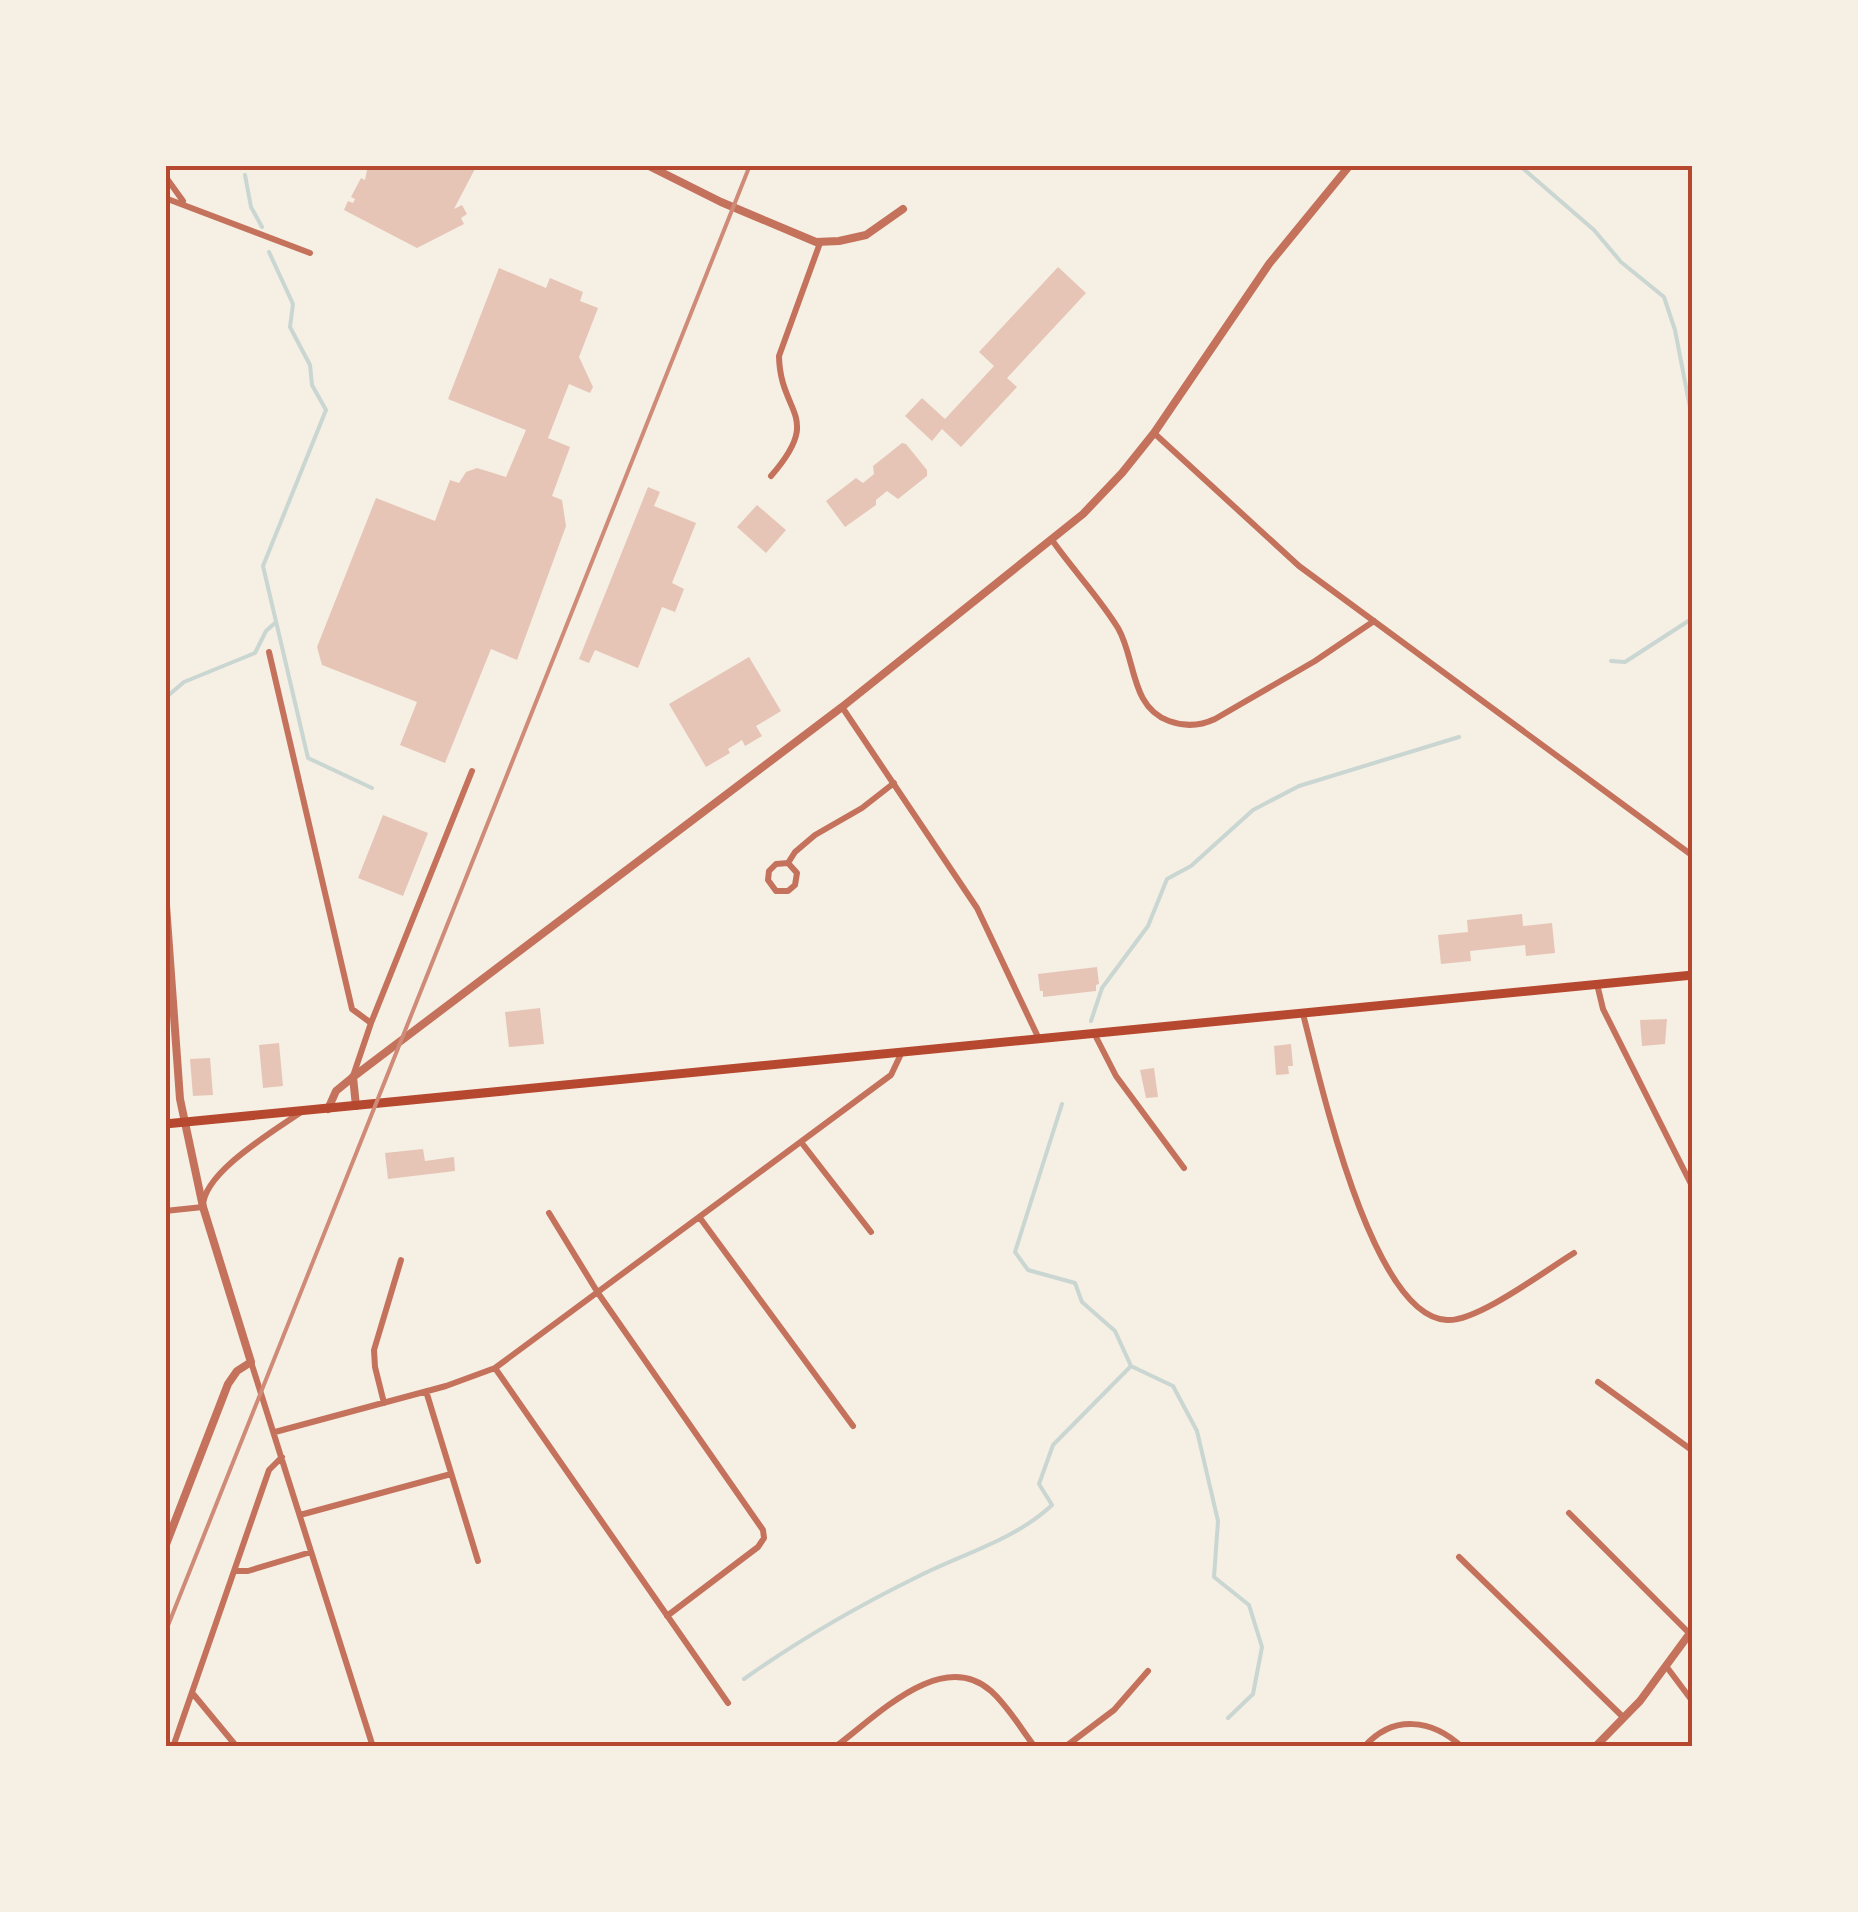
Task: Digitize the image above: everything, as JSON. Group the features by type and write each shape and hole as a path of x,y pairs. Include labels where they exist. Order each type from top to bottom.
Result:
{"main road":[{"path":"165,1124 1693,975"}],"street":[{"path":"647,165 764,222 820,242 866,234 902,209"},
{"path":"328,1109 336,1090 352,1077 842,707 1052,540 1108,488 1154,433 1269,264 1350,165"},
{"path":"165,176 172,190 188,205"},
{"path":"165,198 310,253"},
{"path":"771,476 791,452 797,436 797,416 780,372 779,356 820,242"},
{"path":"1154,433 1299,566 1693,856"},
{"path":"1052,540 1117,626 1138,691 1148,707 1176,724 1198,725 1215,719 1315,661 1374,621"},
{"path":"269,652 352,1009 371,1024"},
{"path":"842,707 977,908 1040,1040"},
{"path":"356,1106 352,1077 472,771"},
{"path":"788,864 808,841 867,805 894,783"},
{"path":"779,863 788,864 797,873 797,882 788,892 778,892 769,884 769,871 779,863"},
{"path":"165,891 178,1076 203,1207 373,1747"},
{"path":"1597,984 1603,1010 1693,1188"},
{"path":"1303,1014 1354,1194 1384,1260 1416,1306 1444,1320 1471,1316 1574,1253"},
{"path":"1096,1035 1116,1076 1184,1168"},
{"path":"274,1432 426,1392 495,1368 891,1075 901,1054"},
{"path":"203,1207 204,1192 210,1183 302,1111"},
{"path":"802,1142 871,1232"},
{"path":"165,1212 203,1207"},
{"path":"549,1212 598,1292 761,1526 764,1538 758,1547 667,1616"},
{"path":"700,1218 853,1426"},
{"path":"384,1403 374,1350 401,1260"},
{"path":"165,1547 228,1384 250,1362"},
{"path":"495,1368 728,1703"},
{"path":"1598,1382 1693,1451"},
{"path":"426,1392 478,1561"},
{"path":"173,1747 270,1468 282,1457"},
{"path":"300,1515 451,1474"},
{"path":"1569,1513 1691,1631 1624,1718 1595,1747"},
{"path":"234,1572 311,1552"},
{"path":"1460,1557 1624,1718"},
{"path":"1666,1666 1693,1702"},
{"path":"1066,1747 1114,1710 1148,1671"},
{"path":"836,1747 922,1684 952,1676 975,1680 988,1688 1035,1747"},
{"path":"193,1694 237,1747"},
{"path":"1364,1747 1387,1728 1416,1723 1442,1730 1462,1747"}],"building":[{"path":"368,165 477,165 454,209 462,205 467,214 461,218 464,224 417,248 344,210 348,201 353,203 355,199 351,197 361,178 365,180"},
{"path":"1058,267 1086,293 1007,378 1017,387 961,447 942,429 932,441 905,416 922,398 945,419 994,366 979,352"},
{"path":"499,268 546,288 550,278 583,292 580,301 598,308 579,357 593,387 590,393 569,384 548,438 570,447 552,496 562,500 566,526 517,660 491,649 445,763 400,745 417,702 322,665 317,647 376,498 435,521 450,480 459,483 466,472 477,468 506,477 526,430 448,399"},
{"path":"902,443 927,470 927,476 898,499 887,491 876,500 876,505 845,527 826,501 856,478 863,483 874,474 873,466"},
{"path":"648,487 660,492 654,506 696,523 672,583 684,589 675,612 662,607 638,668 595,650 589,663 579,659"},
{"path":"757,505 786,530 766,553 737,527"},
{"path":"749,657 781,711 756,726 762,736 745,746 742,740 728,749 730,753 706,767 669,704"},
{"path":"383,815 428,833 403,896 358,878"},
{"path":"1522,914 1523,926 1552,923 1555,953 1526,956 1525,945 1470,951 1471,961 1441,964 1438,935 1468,932 1467,920"},
{"path":"1097,967 1096,991 1043,997 1040,991 1038,974"},
{"path":"540,1008 544,1044 509,1047 505,1012"},
{"path":"1667,1019 1665,1044 1642,1046 1640,1020"},
{"path":"279,1043 283,1086 263,1088 259,1045"},
{"path":"1291,1044 1293,1066 1288,1066 1289,1074 1276,1075 1274,1046"},
{"path":"210,1058 213,1095 193,1096 190,1059"},
{"path":"1154,1068 1158,1097 1146,1098 1140,1070"},
{"path":"423,1149 425,1161 454,1157 455,1171 388,1179 385,1153"}],"waterway":[{"path":"1519,165 1594,230 1621,262 1664,297 1675,330 1693,423"},
{"path":"245,175 251,207 262,227"},
{"path":"269,252 293,304 290,327 310,365 312,385 326,410 263,566 308,758 372,788"},
{"path":"1611,661 1625,662 1693,618"},
{"path":"170,694 184,682 255,653 266,631 276,622"},
{"path":"1091,1021 1102,988 1148,926 1167,879 1191,866 1253,810 1299,786 1459,737"},
{"path":"744,1679 850,1612 1022,1528 1052,1505 1039,1484 1053,1445 1131,1366 1115,1331 1082,1302 1075,1283 1028,1270 1015,1252 1062,1104"},
{"path":"1133,1367 1173,1386 1197,1431 1218,1521 1214,1577 1249,1605 1262,1647 1253,1694 1228,1718"}],"railway":[{"path":"165,1633 750,165"}]}
